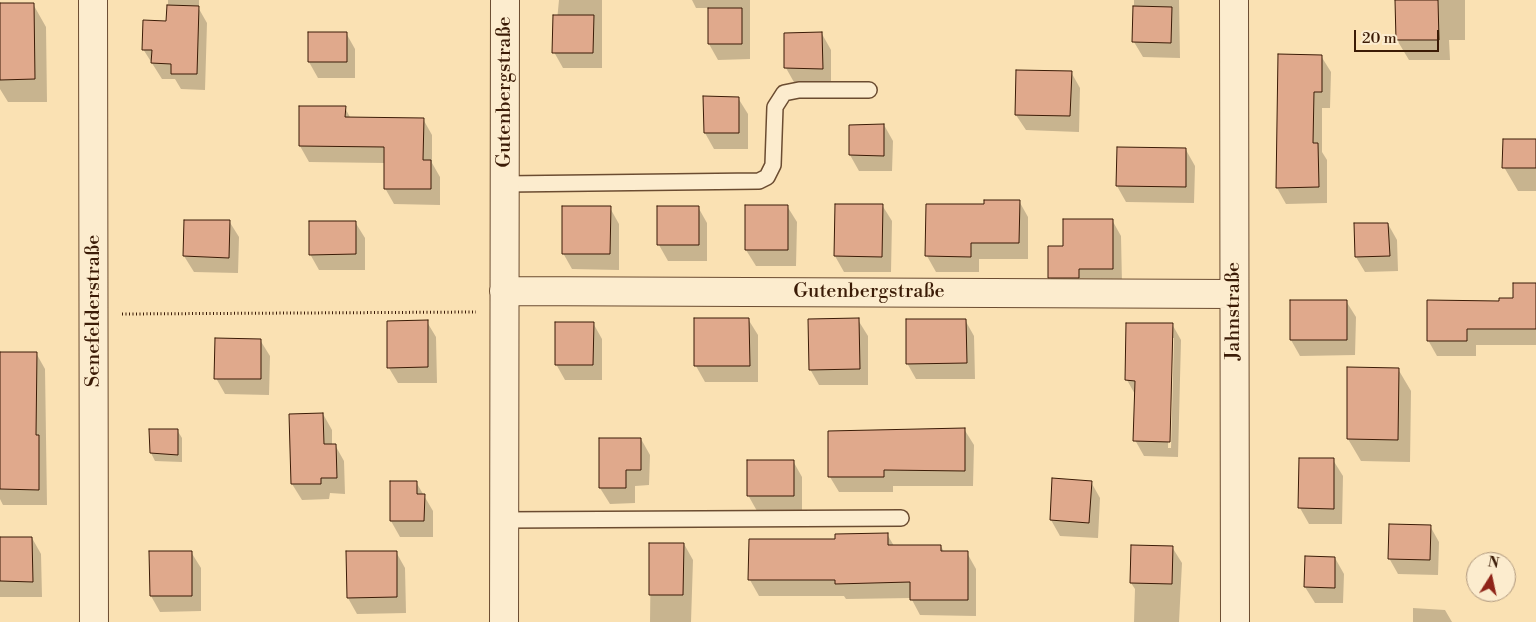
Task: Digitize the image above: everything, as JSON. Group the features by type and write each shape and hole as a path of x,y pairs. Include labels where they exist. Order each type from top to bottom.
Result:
{"street":[{"name":"Senefelderstraße","path":"93,0 94,622"},
{"name":"Gutenbergstraße","path":"504,622 505,0"},
{"name":"Jahnstraße","path":"1234,0 1234,622"},
{"name":"Gutenbergstraße","path":"504,301 1234,294"}],"lane":[{"name":"Gutenbergstraße","path":"505,184 759,181 767,177 773,166 776,107 784,93 799,90 869,90"},
{"path":"503,520 901,518"}],"path":[{"path":"94,314 504,301"}],"building":[{"path":"1395,0 1438,0 1439,40 1396,40"},
{"path":"0,3 34,3 35,79 0,80"},
{"path":"167,5 199,6 197,74 171,74 171,64 151,63 152,50 142,50 143,20 166,21"},
{"path":"1133,6 1172,7 1171,43 1132,42"},
{"path":"708,8 742,8 742,44 708,44"},
{"path":"553,15 594,15 593,53 552,53"},
{"path":"308,32 347,32 347,62 308,62"},
{"path":"822,32 823,69 784,68 784,33"},
{"path":"1278,54 1322,55 1322,92 1314,92 1313,143 1318,143 1319,187 1276,188"},
{"path":"1016,70 1072,71 1070,116 1015,115"},
{"path":"703,96 739,97 739,133 704,133"},
{"path":"299,106 346,106 345,117 424,118 423,160 431,160 431,189 384,189 384,147 299,146"},
{"path":"884,124 884,156 849,155 849,125"},
{"path":"1503,139 1536,139 1536,168 1502,168"},
{"path":"1117,147 1186,148 1186,187 1116,186"},
{"path":"984,200 1020,200 1019,243 971,243 971,257 925,256 926,204 984,204"},
{"path":"835,204 883,204 882,257 834,256"},
{"path":"745,205 788,205 788,250 745,250"},
{"path":"562,206 611,206 610,254 562,254"},
{"path":"657,206 699,206 699,245 657,245"},
{"path":"1063,219 1113,219 1113,269 1079,269 1079,278 1048,278 1048,246 1063,246"},
{"path":"184,220 230,220 229,258 183,256"},
{"path":"309,221 356,221 356,254 309,255"},
{"path":"1354,223 1388,223 1390,256 1355,257"},
{"path":"1513,283 1536,283 1536,329 1467,329 1467,341 1427,341 1427,300 1499,301 1499,298 1513,298"},
{"path":"1290,300 1347,300 1347,340 1290,340"},
{"path":"694,318 749,318 750,366 694,366"},
{"path":"859,318 860,369 809,370 808,319"},
{"path":"906,319 966,319 967,363 906,364"},
{"path":"428,320 428,367 387,368 387,321"},
{"path":"555,322 594,322 593,365 555,365"},
{"path":"1126,323 1173,323 1170,442 1133,441 1135,381 1125,380"},
{"path":"215,338 261,339 261,379 214,379"},
{"path":"0,352 37,352 36,435 39,435 39,490 0,489"},
{"path":"1347,367 1399,368 1398,440 1347,439"},
{"path":"323,413 324,444 336,444 337,478 321,478 321,484 291,484 289,414"},
{"path":"965,428 965,471 884,470 884,477 828,477 828,431"},
{"path":"149,429 178,429 178,455 150,453"},
{"path":"599,438 641,438 641,470 626,470 626,488 599,488"},
{"path":"1299,458 1334,458 1334,509 1298,508"},
{"path":"747,460 794,460 794,496 747,496"},
{"path":"1052,478 1092,481 1089,523 1050,520"},
{"path":"390,481 417,481 417,494 425,494 424,521 390,521"},
{"path":"1389,524 1431,525 1430,560 1388,559"},
{"path":"888,533 888,545 941,545 941,551 968,551 968,600 910,600 910,582 835,584 835,580 748,580 749,539 835,539 835,534"},
{"path":"0,537 32,537 33,582 0,581"},
{"path":"649,543 684,543 683,595 649,595"},
{"path":"1131,545 1173,546 1172,584 1130,583"},
{"path":"149,551 192,551 192,596 150,596"},
{"path":"346,551 397,551 397,597 347,598"},
{"path":"1305,556 1335,557 1335,588 1304,587"}]}
